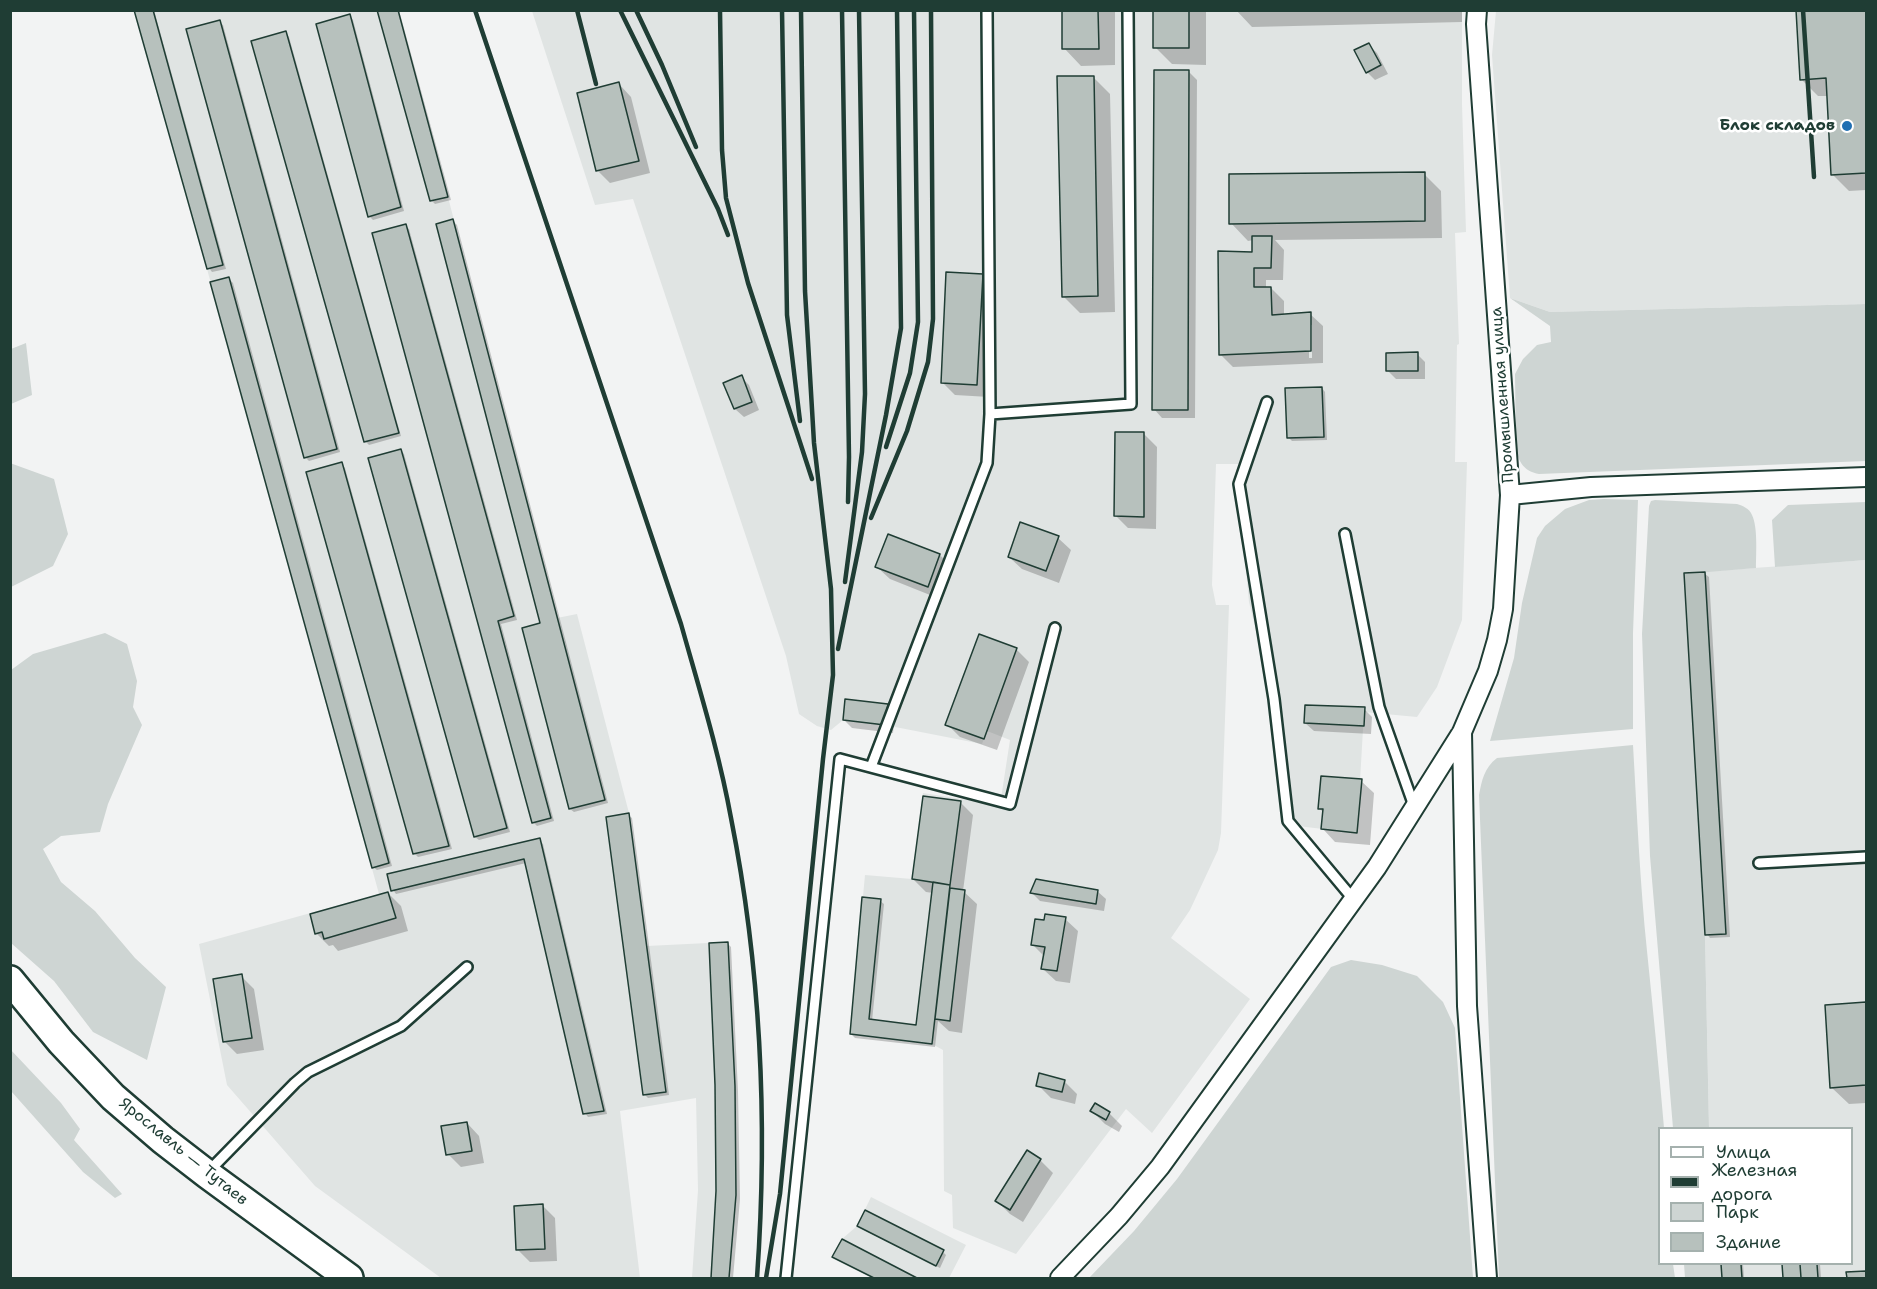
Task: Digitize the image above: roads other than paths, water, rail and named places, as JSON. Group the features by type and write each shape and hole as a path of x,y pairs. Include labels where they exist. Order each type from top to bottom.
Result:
{"main road":[{"name":"Ярославль — Тутаев","path":"10,980 61,1042 113,1096 163,1140 349,1278"}],"street":[{"name":"Промышленная улица","path":"1477,10 1476,24 1510,495 1591,487 1866,477"},
{"path":"1060,1278 1119,1216 1160,1167 1354,900 1462,732 1488,671 1497,640 1503,609 1510,495"},
{"path":"1462,732 1467,1006 1487,1278"}],"lane":[{"path":"871,767 987,464 990,414 987,10"},
{"path":"990,414 1131,404 1128,10"},
{"path":"1267,402 1239,484 1274,699 1287,821 1354,900"},
{"path":"1345,534 1379,706 1415,808"},
{"path":"786,1278 840,759 1010,804 1055,628"},
{"path":"1759,863 1866,857"},
{"path":"207,1174 308,1072 402,1026 467,967"}],"railway":[{"path":"475,10 681,624 721,769 741,875 755,989 762,1105 757,1278"},
{"path":"577,10 596,84"},
{"path":"620,10 718,209 728,235"},
{"path":"636,10 696,147"},
{"path":"720,10 722,150 726,198 748,283 812,479"},
{"path":"782,10 787,315 800,421"},
{"path":"766,1278 780,1194 833,675 831,589 814,443 805,291 801,10"},
{"path":"842,10 848,502"},
{"path":"845,582 862,452 865,394 859,10"},
{"path":"838,649 886,415 901,328 897,10"},
{"path":"886,447 910,373 918,322 914,10"},
{"path":"871,518 907,431 928,362 933,319 931,10"},
{"path":"1803,10 1814,177"}],"place":[{"name":"Блок складов","path":"1847,126"}]}
